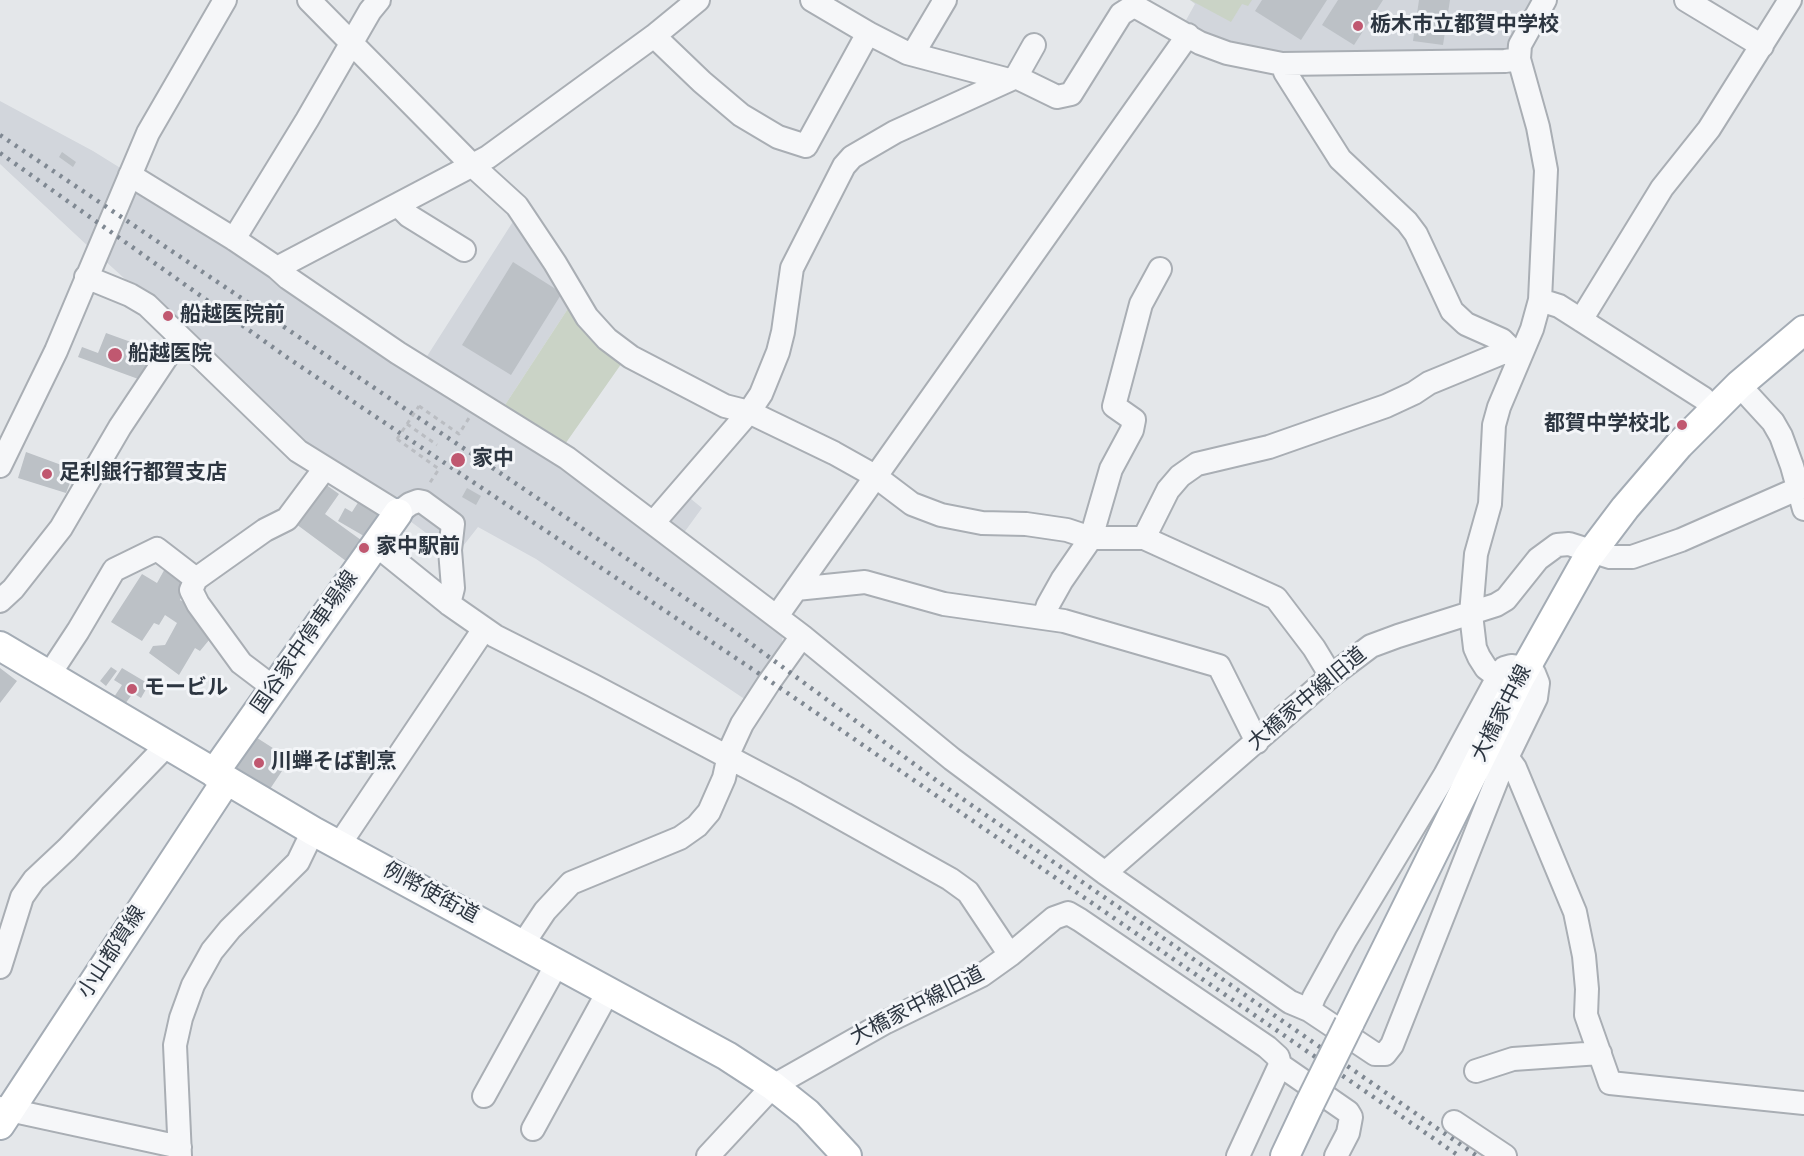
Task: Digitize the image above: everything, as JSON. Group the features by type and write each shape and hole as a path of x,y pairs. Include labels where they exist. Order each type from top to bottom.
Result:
{"main road":[{"name":"大橋家中線","path":"1285,1156 1526,668 1573,581 1593,550 1639,491 1714,409 1804,330"},
{"name":"国谷家中停車場線","path":"220,777 274,688 398,513"},
{"name":"例幣使街道","path":"0,646 313,831 695,1037 773,1086 807,1113 847,1156"},
{"name":"小山都賀線","path":"3,1114 220,777"}],"street":[{"path":"0,466 56,351 153,123 225,0"},
{"path":"309,0 473,166 517,206 587,317 602,334 631,357 725,406 749,412 834,453 875,476 912,504 941,515 982,523 1026,524 1067,530 1090,538 1144,538 1276,598 1314,648 1331,676"},
{"path":"234,239 379,0"},
{"path":"277,268 473,166 654,36 698,0"},
{"path":"812,0 868,33 913,54 1013,79 1057,97 1071,94 1121,14 1132,7 1138,8 1200,42 1227,52 1282,64 1519,59"},
{"path":"913,54 945,0"},
{"path":"1498,677 1486,668 1475,648 1471,614 1476,554 1490,504 1494,425 1517,353 1532,328 1540,300 1546,170 1538,127 1519,59 1520,45 1545,0"},
{"path":"1686,0 1762,46"},
{"path":"1581,320 1662,188 1709,129 1790,0"},
{"path":"654,36 741,115 778,137 806,146 868,33"},
{"path":"777,616 1188,35"},
{"path":"654,522 749,412 761,394 778,352 787,313 792,268 844,166 852,157 895,132 1013,79 1034,45"},
{"path":"1282,64 1296,91 1340,159 1407,222 1416,234 1452,311 1466,324 1502,340 1517,353"},
{"path":"130,175 234,239 398,353 567,458 777,616 952,759 1105,873 1290,1002 1309,1010 1375,1054 1384,1054 1392,1045 1469,848 1538,690 1534,673 1526,668 1511,666 1504,668 1445,775 1346,939 1309,1010"},
{"path":"402,203 404,211 409,216 464,250"},
{"path":"1044,617 1062,580 1090,538 1111,469 1132,430 1134,420 1114,406 1141,304 1160,269"},
{"path":"86,276 147,305 298,451 398,513 410,504 423,502 453,524 450,550 453,588 449,604"},
{"path":"1540,300 1559,306 1703,398 1714,409"},
{"path":"0,601 13,589 61,528 120,427 180,337"},
{"path":"1144,538 1168,490 1180,476 1197,464 1269,447 1377,409 1414,393 1429,383 1502,353 1517,353"},
{"path":"1593,550 1610,557 1621,558 1646,554 1802,494 1781,436 1773,422 1739,385"},
{"path":"274,688 241,663 198,604 191,590 196,579 265,530 287,519 325,468"},
{"name":"大橋家中線旧道","path":"1105,873 1331,676 1371,646 1496,605 1506,599 1538,559 1557,545 1569,544 1593,550"},
{"path":"376,545 484,629 807,799 960,885 968,892 1010,955"},
{"path":"49,675 78,632 114,570 157,549 196,579"},
{"path":"796,589 865,582 944,604 1064,621 1219,666 1257,742"},
{"path":"339,845 484,629"},
{"path":"523,944 545,911 571,883 680,838 697,826 709,812 724,778 728,757 742,724 802,636"},
{"path":"0,967 22,897 34,880 67,849 166,745"},
{"path":"1507,758 1515,768 1575,912 1584,956 1587,989 1586,1015 1610,1083 1804,1103"},
{"path":"3,1114 180,1152 175,1045 181,1017 193,985 212,951 230,929 298,862 313,831"},
{"name":"大橋家中線旧道","path":"708,1156 773,1086 886,1022 982,975 1054,918 1068,914 1267,1047 1278,1057 1280,1065"},
{"path":"484,1096 558,962"},
{"path":"534,1129 609,990"},
{"path":"1476,1071 1513,1059 1600,1053"},
{"path":"1238,1156 1280,1065 1348,1112 1351,1117 1348,1133 1336,1156"},
{"path":"1454,1122 1505,1156"}],"path":[{"path":"432,480 439,468 397,439 419,406 459,434 470,417"},
{"path":"407,424 437,445"}],"shaded area":[{"name":"栃木市立都賀中学校","path":"1190,0 1537,0 1511,46 1505,52 1275,57 1222,40 1185,22 1195,4"},
{"path":"1190,0 1252,0 1248,6 1242,4 1231,22"},
{"path":"0,101 122,169 90,248 0,164"},
{"path":"142,187 546,453 780,630 783,636 780,652 746,700 536,559 478,527 456,555 311,448 103,259 132,191"},
{"path":"514,220 571,304 503,408 424,361"},
{"path":"571,304 624,360 563,447 503,408"},
{"path":"685,494 702,508 683,534 664,519"}],"building":[{"path":"1262,0 1327,0 1301,40 1255,11"},
{"path":"1338,0 1383,0 1354,45 1322,25"},
{"path":"1419,0 1450,0 1443,45 1413,41"},
{"path":"62,152 76,162 73,167 59,157"},
{"path":"513,262 562,293 511,375 462,345"},
{"name":"船越医院","path":"106,333 153,350 141,380 78,357 82,347 98,353"},
{"name":"足利銀行都賀支店","path":"26,452 75,470 66,493 18,478"},
{"path":"325,484 339,494 325,514 361,540 346,561 296,524"},
{"path":"467,488 481,496 476,505 462,497"},
{"path":"359,501 385,516 369,539 338,521 345,508 352,512"},
{"path":"167,565 189,581 180,600 198,610 214,634 200,651 195,648 179,675 149,653 153,646 165,645 177,623 165,615 159,625 154,623 142,641 111,622 142,574 157,583"},
{"path":"111,667 117,671 106,686 100,681"},
{"path":"0,668 17,681 0,703"},
{"name":"モービル","path":"122,668 149,684 141,698 133,693 125,704 114,697 122,685 114,680"},
{"name":"川蝉そば割烹","path":"251,734 290,759 268,792 228,767"}],"railway":[{"path":"0,135 731,629 944,786 1477,1156"},
{"path":"0,153 288,358 770,681 1459,1156"}],"place":[{"name":"栃木市立都賀中学校","path":"1358,26"},
{"name":"船越医院前","path":"168,316"},
{"name":"船越医院","path":"115,355"},
{"name":"都賀中学校北","path":"1682,425"},
{"name":"家中","path":"458,460"},
{"name":"足利銀行都賀支店","path":"47,474"},
{"name":"家中駅前","path":"364,548"},
{"name":"モービル","path":"132,689"},
{"name":"川蝉そば割烹","path":"259,763"}]}
